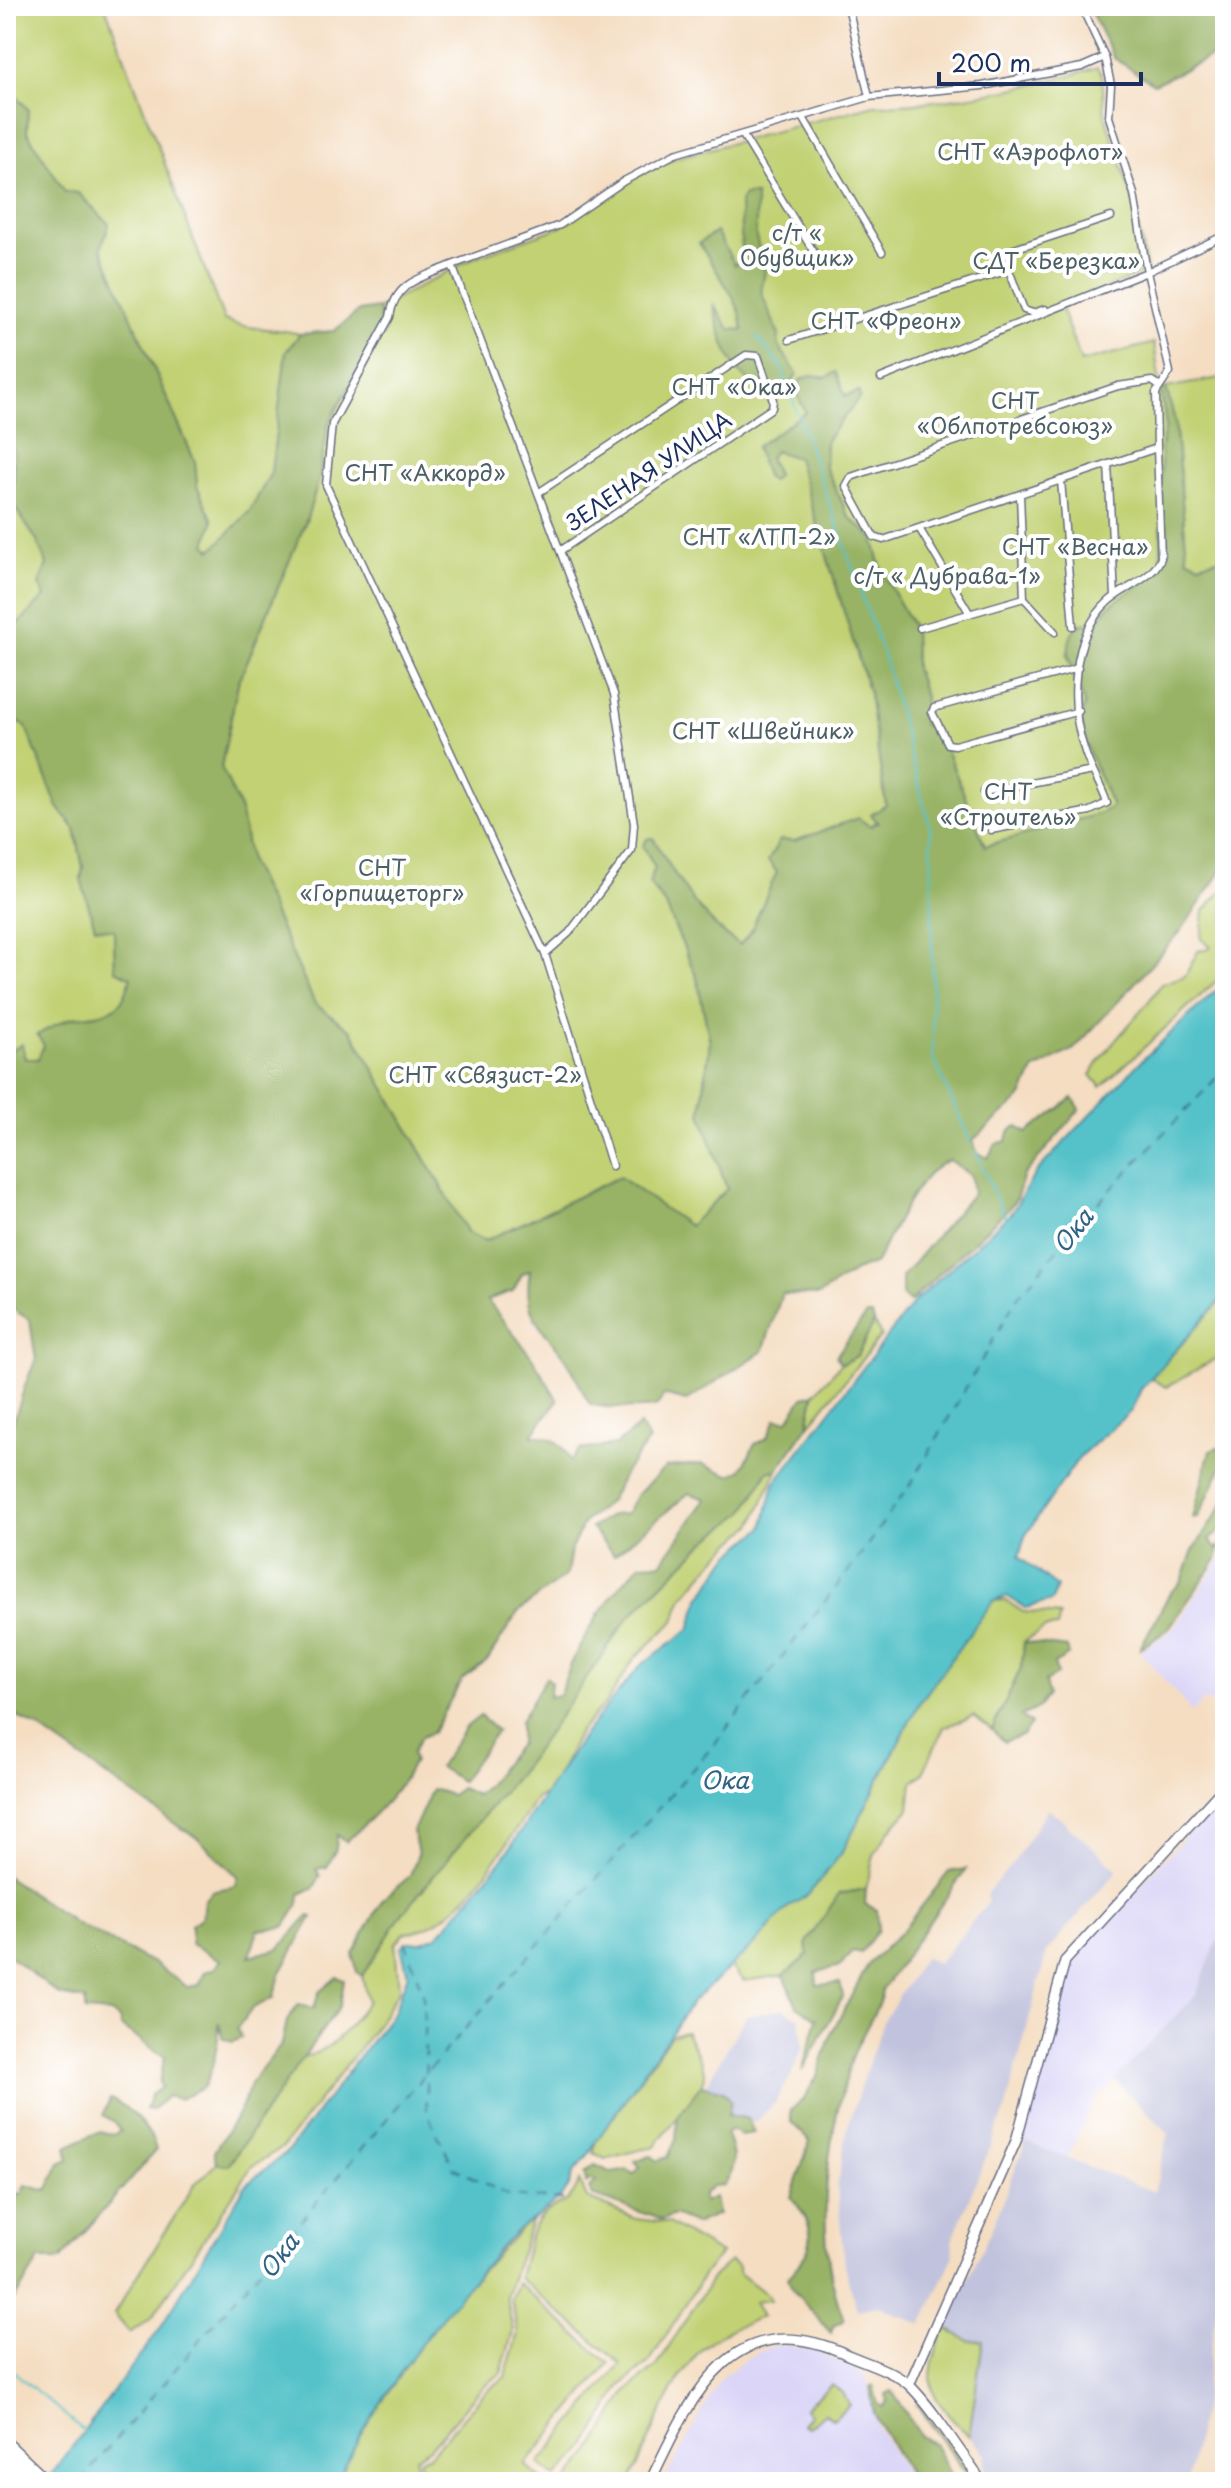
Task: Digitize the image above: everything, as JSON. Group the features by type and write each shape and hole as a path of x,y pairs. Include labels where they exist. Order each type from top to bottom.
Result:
{"highway":[{"path":"6,2443 47,2482"},
{"path":"6,2458 32,2482"}],"main road":[{"path":"909,2385 1016,2141 1065,1961 1225,1786"},
{"path":"650,2482 706,2379 733,2354 760,2341 784,2337 824,2344 909,2385 982,2482"}],"street":[{"path":"848,6 869,97"},
{"path":"991,830 1107,803 1099,777 1084,750 1075,692 1080,650 1101,610 1115,596 1152,573 1161,558 1157,448 1159,386 1170,372 1147,272 1134,194 1109,117 1111,85 1105,57 1081,6"},
{"path":"612,1166 545,954 326,485 332,424 390,317 392,299 406,285 560,225 658,161 869,97 982,86 1082,67 1105,57"},
{"path":"804,119 882,252"},
{"path":"744,137 818,259"},
{"path":"1060,307 1026,312 1009,270 1008,251 1111,217"},
{"path":"881,378 1147,272 1225,235"},
{"path":"452,265 614,694 634,824 632,850 569,933 545,954"},
{"path":"789,340 1009,270"},
{"name":"ЗЕЛЕНАЯ УЛИЦА","path":"538,493 746,355 758,356 773,400 768,411 560,551"},
{"path":"1157,448 878,540 857,512 846,486 851,477 1118,386 1152,381 1159,386"},
{"path":"1108,464 1115,596"},
{"path":"1061,480 1073,626"},
{"path":"1020,494 1024,598 1055,632"},
{"path":"919,528 970,614"},
{"path":"920,628 1024,598"},
{"path":"1078,668 934,708 932,712 948,744 955,745 1079,711"},
{"path":"984,792 1093,771"}],"shaded area":[{"path":"1224,1555 1225,1694 1214,1705 1205,1699 1192,1712 1140,1652 1173,1629"},
{"path":"1225,1794 1225,1933 1215,1945 1196,1995 1104,2093 1099,2091 1066,2159 1026,2142 1022,2139 1069,1962"},
{"path":"1048,1808 1118,1870 1047,1951 1006,2108 952,2241 954,2255 922,2325 879,2306 857,2310 844,2265 837,2185 849,2121 883,2022 924,1957 938,1964 988,1902 987,1893 1015,1860"},
{"path":"1225,1933 1225,2291 1219,2291 1202,2413 1187,2482 995,2482 984,2467 985,2454 969,2436 983,2340 969,2341 945,2328 992,2228 1026,2142 1154,2192 1169,2133 1114,2080 1196,1995 1215,1945"},
{"path":"783,2009 800,2018 803,2047 791,2076 775,2103 757,2121 745,2125 731,2123 707,2095 706,2084 746,2016"},
{"path":"773,2346 816,2351 865,2374 878,2427 911,2482 663,2482 721,2378 749,2357"}],"green space":[{"path":"6,6 105,6 224,320 300,334 286,352 271,473 250,511 213,550 206,544 213,521 197,486 195,462 101,248 109,224 78,193 65,192 27,132 28,109 6,85"},
{"path":"1088,6 1225,6 1225,50 1154,84 1114,58"},
{"path":"1097,67 1102,74 1105,115 1133,200 1147,271 1061,308 1081,362 1154,343 1166,427 1161,446 1161,570 1109,606 1096,622 1077,625 1067,655 1085,705 1080,716 1087,746 1112,806 1099,814 985,846 940,735 923,724 925,697 915,668 914,629 882,571 873,538 849,517 825,467 826,440 860,397 858,392 845,397 826,378 812,375 807,412 756,448 767,478 777,475 768,457 775,451 797,457 869,693 886,805 878,821 869,826 858,818 795,841 754,924 740,945 701,911 653,838 647,839 643,846 655,867 650,883 666,906 697,978 710,1042 701,1113 727,1189 689,1227 619,1177 485,1241 468,1233 351,1030 315,1004 250,862 240,809 221,767 238,683 306,521 319,479 328,425 381,329 379,308 475,257 560,227 626,182 672,159 874,105 987,94"},
{"path":"6,85 28,109 27,132 65,192 78,193 109,224 101,248 195,462 197,486 213,521 206,544 212,550 250,511 271,473 286,352 300,334 334,331 359,311 379,308 381,329 328,425 319,479 306,521 238,683 221,767 240,809 250,862 315,1004 351,1030 468,1233 485,1241 619,1177 689,1226 727,1189 701,1113 710,1042 697,978 666,906 649,883 655,867 643,846 647,839 653,838 701,911 740,945 750,933 777,872 768,861 780,840 795,841 858,818 870,826 878,822 871,815 886,805 869,693 797,458 775,451 769,457 777,475 772,481 767,478 756,447 806,412 796,394 800,380 812,375 826,378 836,372 845,396 859,392 860,397 826,440 825,467 849,517 873,538 882,571 914,629 915,668 925,697 923,724 940,735 985,846 1099,814 1112,806 1087,747 1080,716 1085,705 1070,664 1069,644 1077,625 1096,622 1109,606 1161,570 1161,446 1166,426 1161,390 1166,388 1175,421 1187,558 1199,564 1225,557 1225,866 1181,931 1126,993 1074,1049 1034,1070 1022,1097 973,1140 977,1153 988,1158 995,1144 1007,1141 1009,1132 1017,1126 1027,1133 1073,1098 1080,1109 1024,1175 1016,1199 1009,1208 910,1302 902,1295 902,1277 973,1193 971,1176 950,1160 927,1176 917,1189 876,1263 855,1271 819,1295 782,1294 763,1351 686,1401 664,1395 657,1406 651,1407 590,1404 566,1359 536,1320 529,1300 530,1270 522,1274 513,1291 487,1300 531,1356 558,1400 532,1435 556,1442 571,1461 580,1450 616,1445 640,1425 649,1440 623,1475 610,1501 584,1522 571,1549 567,1574 518,1612 487,1661 462,1679 433,1732 421,1737 412,1753 414,1761 408,1773 392,1795 346,1842 337,1835 336,1849 327,1867 316,1869 320,1876 314,1887 300,1894 299,1904 284,1927 258,1930 250,1956 279,1949 308,1916 312,1917 281,1972 273,1998 253,2008 237,2028 242,2038 232,2042 223,2037 219,2023 215,2057 203,2088 180,2099 167,2096 152,2110 146,2109 151,2095 162,2087 159,2083 165,2057 121,2027 119,2019 111,2013 85,2011 85,2000 59,1995 6,1953 6,1876 77,1924 153,1963 187,1987 199,1985 205,1972 214,1969 221,1960 191,1944 191,1925 202,1917 204,1901 212,1891 236,1886 238,1876 195,1836 36,1726 6,1711 6,1434 36,1361 30,1320 6,1305 6,1054 22,1044 25,1059 38,1059 44,1045 37,1035 68,1019 103,1013 117,1006 131,977 115,970 114,930 95,927 81,880 83,867 75,829 58,807 26,727 6,714 6,637 45,596 39,585 47,564 36,539 13,505 14,452 6,427"},
{"path":"744,195 756,195 756,237 765,271 761,292 779,335 778,345 797,374 784,397 753,385 734,363 721,335 713,304 730,329 743,330 740,312 699,243 716,232 735,265 742,259 740,202"},
{"path":"1225,377 1225,557 1198,564 1187,558 1175,421 1166,388"},
{"path":"6,427 14,452 13,505 36,539 47,564 39,585 46,596 6,637"},
{"path":"6,714 26,727 58,807 75,829 83,867 81,880 114,930 115,970 131,976 117,1007 103,1013 68,1019 38,1035 45,1045 38,1059 25,1059 21,1045 6,1054"},
{"path":"1225,888 1225,973 1101,1087 1091,1075 1107,1051 1161,984 1185,976 1198,951 1211,947 1201,939 1204,911"},
{"path":"1225,1296 1225,1353 1166,1387 1151,1378"},
{"path":"866,1315 872,1315 874,1322 857,1356 841,1364 836,1356"},
{"path":"874,1322 881,1336 808,1426 814,1394 841,1364 857,1356"},
{"path":"814,1394 808,1426 777,1470 768,1471 744,1512 705,1542 628,1618 525,1766 402,1914 362,1976 357,1972 353,1954 383,1899 410,1876 418,1854 413,1831 432,1789 451,1795 461,1788 476,1795 488,1784 520,1744 520,1722 546,1677 551,1682 549,1697 560,1695 582,1642 603,1608 640,1564 661,1563 706,1499 689,1493 614,1555 591,1528 612,1515 626,1514 637,1494 666,1467 702,1464 729,1475 741,1471 755,1444 767,1438 776,1419 788,1420 803,1397"},
{"path":"1219,1447 1221,1451 1225,1449 1225,1460 1198,1517 1193,1518 1210,1450"},
{"path":"777,1470 753,1524 721,1553 683,1597 674,1621 634,1659 606,1703 579,1732 559,1774 544,1795 537,1798 480,1880 444,1917 425,1928 404,1933 395,1944 399,1990 375,2028 283,2147 252,2166 153,2316 130,2333 114,2314 195,2184 217,2163 229,2165 302,2057 323,2050 355,2019 368,2001 362,1976 402,1914 525,1766 628,1618 705,1542 744,1512 768,1471"},
{"path":"1225,1501 1225,1527 1209,1539 1217,1549 1225,1541 1225,1549 1218,1550 1218,1558 1168,1629 1139,1650 1170,1593 1181,1583 1193,1551"},
{"path":"1005,1600 1023,1612 1060,1615 1057,1627 1045,1628 1024,1642 1022,1666 992,1730 974,1716 944,1727 923,1773 912,1782 909,1809 889,1831 874,1855 866,1889 839,1894 808,1955 784,1975 744,1981 729,1965 755,1944 788,1907 808,1895 841,1854 918,1705 993,1601"},
{"path":"1024,1642 1067,1648 1069,1655 1054,1664 1057,1674 1045,1682 1048,1695 1038,1708 1021,1716 1031,1724 1023,1735 1004,1742 992,1730 1022,1666"},
{"path":"480,1716 497,1731 461,1781 439,1767 465,1728"},
{"path":"966,1869 882,1990 856,2048 844,2087 826,2188 828,2256 844,2320 833,2326 831,2333 792,2289 788,2277 805,2256 810,2237 806,2218 791,2197 810,2141 791,2122 791,2110 805,2098 817,2076 832,2032 868,1965 902,1931 949,1872"},
{"path":"866,1889 865,1904 877,1910 878,1930 861,1953 852,1951 840,1966 816,1972 817,1985 840,1983 843,1996 802,2071 817,2019 797,2006 784,1975 808,1955 807,1942 839,1894"},
{"path":"337,1977 344,1980 340,2005 228,2165 217,2163 214,2152 241,2109 250,2084 282,2044 287,2021 298,2005 314,2008 319,1992"},
{"path":"686,2032 704,2073 692,2100 655,2146 605,2159 594,2153 595,2143 671,2035"},
{"path":"701,2085 723,2091 731,2101 728,2115 748,2119 754,2133 740,2135 732,2130 726,2134 732,2154 731,2172 724,2185 712,2186 703,2194 703,2202 715,2197 718,2214 695,2224 674,2215 662,2220 592,2195 589,2188 596,2181 591,2179 586,2183 585,2173 595,2165 612,2173 628,2170 634,2174 640,2167 635,2161 651,2155 657,2161 668,2157 676,2139 678,2116"},
{"path":"110,2099 139,2120 156,2150 60,2260 39,2260 15,2298 6,2306 6,2183 20,2196 25,2185 47,2191 60,2163 69,2159 66,2147 100,2131 114,2135 121,2131 116,2123 103,2115"},
{"path":"579,2181 587,2198 636,2219 668,2223 721,2254 706,2271 650,2361 621,2386 584,2449 556,2477 539,2463 621,2364 519,2278 536,2223 546,2212 572,2196"},
{"path":"533,2216 506,2296 513,2331 501,2373 479,2391 430,2448 415,2458 420,2482 337,2482 358,2437 440,2315"},
{"path":"730,2261 739,2267 739,2273 769,2296 770,2300 754,2302 762,2317 719,2336 694,2358 672,2391 630,2482 566,2482 591,2452 627,2391 657,2366 713,2277"},
{"path":"517,2283 609,2363 525,2465 545,2482 423,2482 419,2460 431,2454 484,2394 505,2377 518,2333 511,2299"},
{"path":"945,2328 969,2341 983,2340 969,2436 944,2409 932,2388 933,2364"},
{"path":"831,2385 843,2393 850,2405 833,2420 825,2413 808,2427 802,2424 810,2415 805,2408"},
{"path":"873,2386 878,2404 883,2407 888,2401 886,2394 892,2391 920,2435 935,2445 954,2482 913,2482 874,2414 870,2387"},
{"path":"917,2405 920,2406 976,2482 972,2482"}],"water":[{"name":"Ока","path":"1225,982 1225,1295 1141,1389 1131,1411 1080,1456 1025,1536 1019,1557 1057,1587 1052,1601 1025,1608 1007,1596 993,1601 918,1705 841,1854 808,1895 788,1907 755,1944 692,2002 574,2172 567,2189 506,2241 413,2356 372,2416 337,2482 46,2482 160,2329 245,2186 288,2151 394,2011 408,1974 401,1947 408,1942 421,1942 438,1936 502,1860 585,1733 640,1666 690,1629 700,1598 729,1556 763,1528 774,1484 914,1302 1012,1212 1036,1172 1140,1062"}],"waterway":[{"path":"757,337 781,366 886,664 931,831 933,1057 971,1143"},
{"path":"976,1152 1005,1218"},
{"path":"6,2365 85,2432"}],"ferry route":[{"path":"80,2482 413,2088 713,1746 854,1564 915,1477 1017,1298 1083,1219 1225,1069"},
{"path":"405,1941 423,1994 427,2113 454,2168 510,2196 565,2200"}],"park label":[{"name":"СНТ «Аэрофлот»","path":"1030,150"},
{"name":"с/т « Обувщик»","path":"797,244"},
{"name":"СДТ «Березка»","path":"1056,259"},
{"name":"СНТ «Фреон»","path":"886,319"},
{"name":"СНТ «Ока»","path":"734,385"},
{"name":"СНТ «Облпотребсоюз»","path":"1015,412"},
{"name":"СНТ «Аккорд»","path":"425,471"},
{"name":"СНТ «ЛТП-2»","path":"759,535"},
{"name":"СНТ «Весна»","path":"1075,545"},
{"name":"с/т « Дубрава-1»","path":"947,574"},
{"name":"СНТ «Швейник»","path":"763,729"},
{"name":"СНТ «Строитель»","path":"1008,802"},
{"name":"СНТ «Горпищеторг»","path":"382,878"},
{"name":"СНТ «Связист-2»","path":"485,1073"}]}
